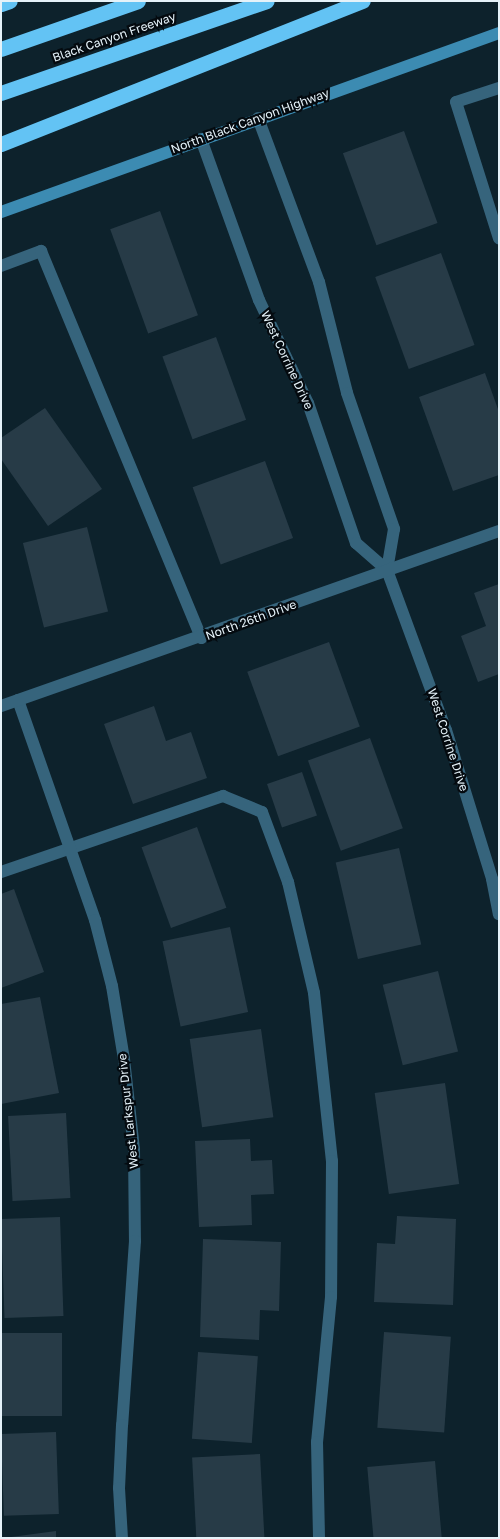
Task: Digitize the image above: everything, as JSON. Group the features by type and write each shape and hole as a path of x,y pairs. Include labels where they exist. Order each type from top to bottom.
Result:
{"highway":[{"path":"1,4 10,1"},
{"path":"1,49 138,1"},
{"name":"Black Canyon Freeway","path":"1,93 266,1"},
{"path":"1,144 363,1"}],"main road":[{"name":"North Black Canyon Highway","path":"1,212 201,138 499,33"}],"street":[{"path":"499,88 456,102 499,238"},
{"name":"West Corrine Drive","path":"258,118 319,282 347,392 394,529 387,570"},
{"name":"West Corrine Drive","path":"201,138 260,300 308,403 356,543 387,570 446,730 492,879 499,914"},
{"path":"1,266 42,250 201,638"},
{"name":"North 26th Drive","path":"1,706 201,638 499,531"},
{"name":"West Larkspur Drive","path":"18,700 94,920 112,986 134,1149 135,1241 119,1488 122,1538"},
{"path":"1,872 223,796 262,812 282,864 314,993 332,1161 331,1297 317,1442 319,1538"}],"building":[{"path":"404,131 438,223 376,245 343,153"},
{"path":"160,211 198,315 148,333 110,229"},
{"path":"441,253 475,345 409,369 375,277"},
{"path":"216,337 246,420 193,439 162,356"},
{"path":"485,373 499,412 499,475 453,491 419,397"},
{"path":"45,408 102,489 48,526 1,459 1,438"},
{"path":"265,461 293,538 221,564 193,487"},
{"path":"87,527 108,611 44,627 23,543"},
{"path":"499,584 499,674 478,682 461,636 486,626 474,593"},
{"path":"329,642 360,727 278,756 247,672"},
{"path":"154,706 166,741 191,732 207,778 133,804 104,724"},
{"path":"370,738 403,828 341,851 308,761"},
{"path":"302,772 317,815 282,828 267,784"},
{"path":"197,827 226,908 171,928 142,847"},
{"path":"399,848 421,944 358,959 336,863"},
{"path":"14,889 44,972 1,988 1,894"},
{"path":"230,927 248,1012 181,1026 163,941"},
{"path":"438,971 458,1052 403,1065 383,985"},
{"path":"40,997 59,1093 1,1104 1,1004"},
{"path":"261,1029 273,1117 202,1127 190,1039"},
{"path":"445,1083 459,1184 389,1194 375,1093"},
{"path":"66,1113 70,1198 13,1201 8,1116"},
{"path":"250,1139 251,1161 272,1160 274,1194 251,1195 252,1225 199,1227 195,1141"},
{"path":"397,1216 456,1219 453,1305 374,1302 377,1243 395,1244"},
{"path":"60,1217 63,1316 4,1318 1,1219"},
{"path":"203,1239 281,1242 279,1311 260,1310 259,1340 200,1337"},
{"path":"384,1332 451,1337 444,1432 377,1428"},
{"path":"1,1333 62,1333 62,1416 1,1416"},
{"path":"198,1352 258,1356 252,1443 192,1439"},
{"path":"56,1432 59,1514 4,1516 1,1434"},
{"path":"260,1454 264,1538 196,1538 192,1458"},
{"path":"435,1461 442,1538 373,1538 367,1467"},
{"path":"56,1531 56,1538 11,1538 11,1537"}]}
